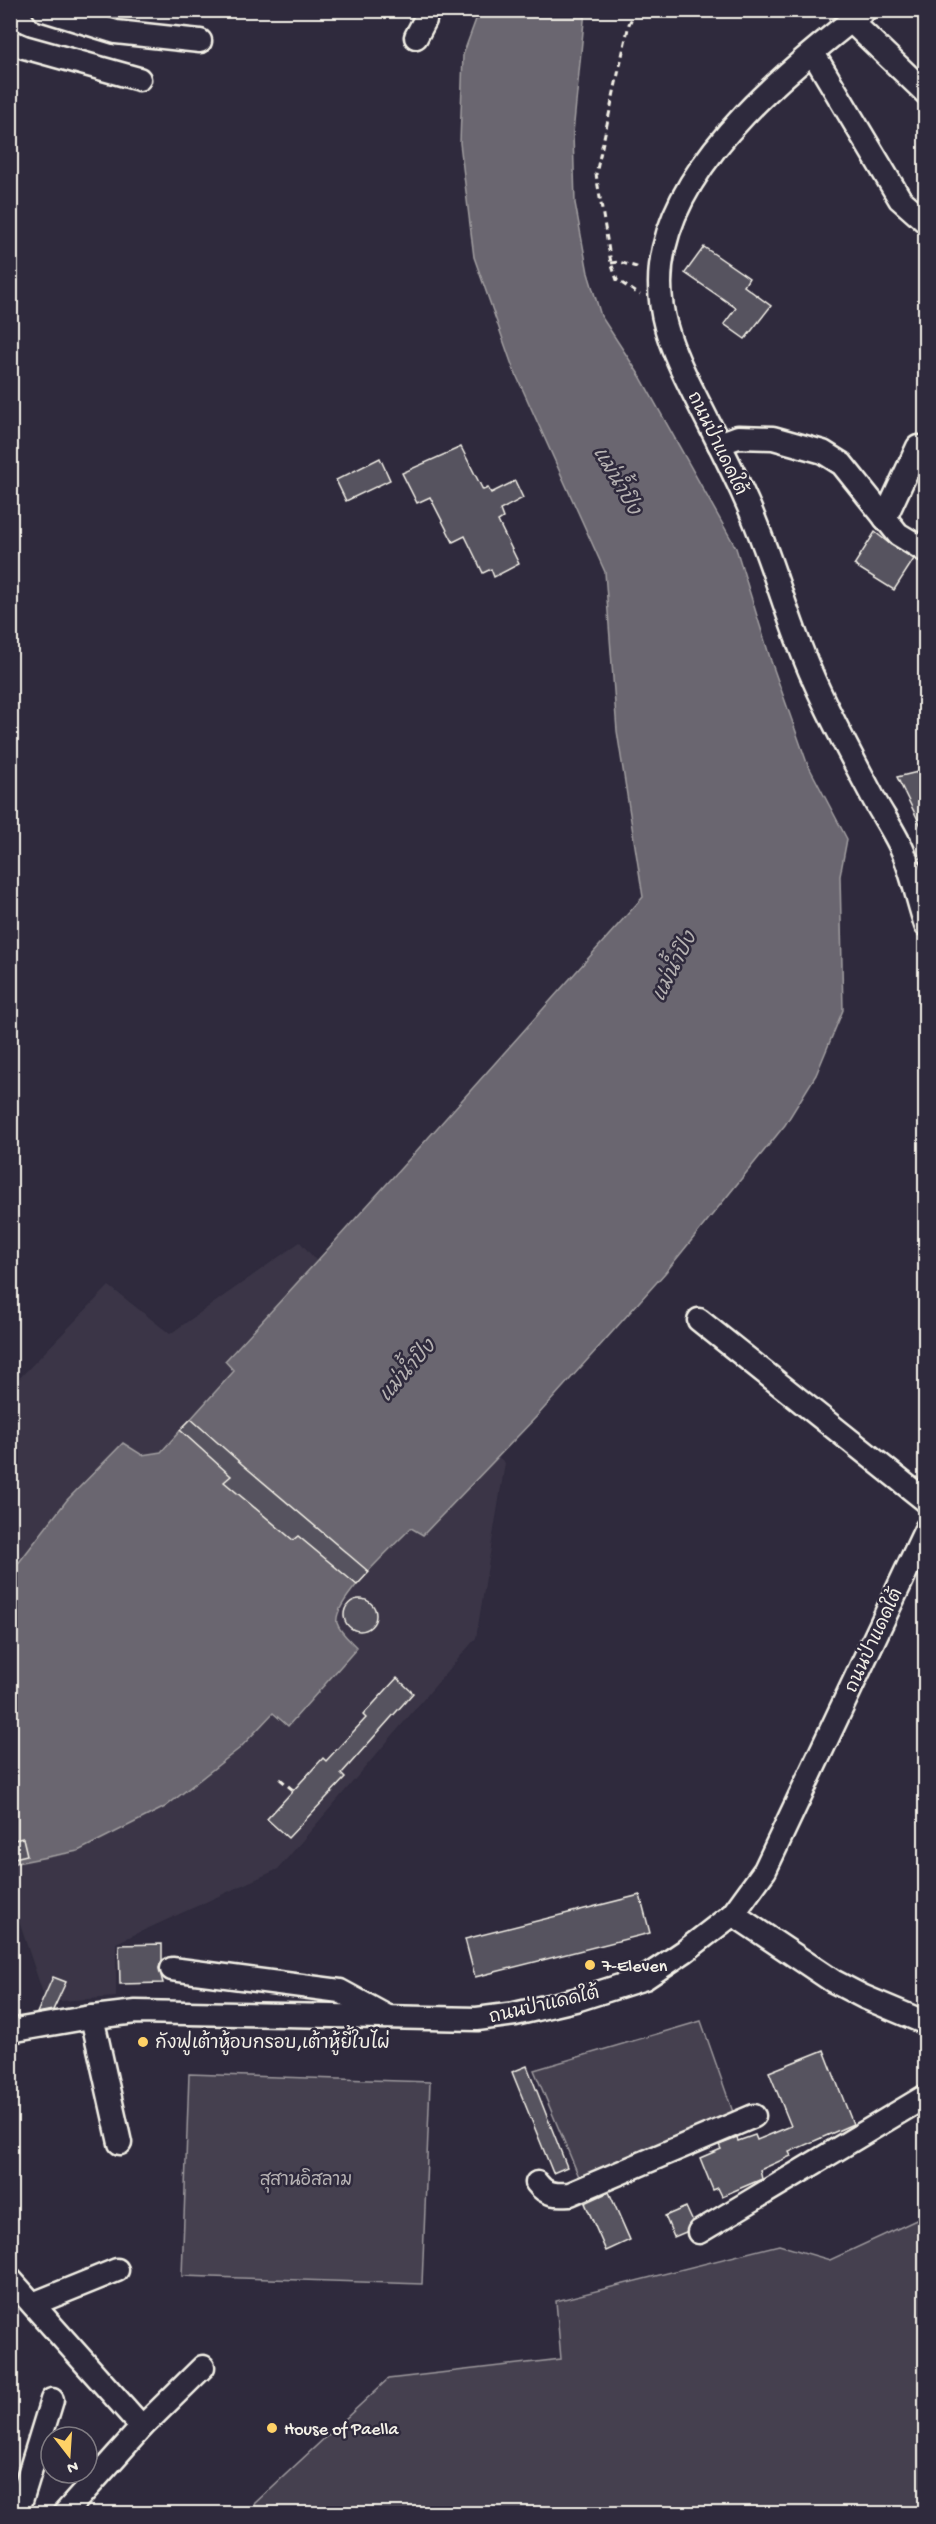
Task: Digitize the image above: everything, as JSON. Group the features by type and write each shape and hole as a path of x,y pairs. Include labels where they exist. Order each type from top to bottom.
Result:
{"street":[{"path":"44,10 116,32 200,41"},
{"path":"416,38 425,20 426,10"},
{"path":"858,16 926,93"},
{"name":"ถนนป่าแดดใต้","path":"858,16 813,53 729,131 716,147 678,208 664,245 660,273 662,313 671,348 763,538 813,679 831,719 904,854 926,925"},
{"path":"10,41 139,79"},
{"path":"813,53 900,199 926,222"},
{"path":"719,444 738,437 773,438 823,452 842,464 898,534 926,551"},
{"path":"885,518 918,447"},
{"path":"699,1320 926,1501"},
{"name":"ถนนป่าแดดใต้","path":"10,2031 136,2012 477,2019 515,2014 579,1999 645,1978 685,1951 732,1914 765,1870 926,1529"},
{"path":"732,1914 833,1981 864,1997 926,2023"},
{"path":"172,1969 340,1991 390,2018"},
{"path":"92,2017 120,2143"},
{"path":"699,2232 926,2096"},
{"path":"537,2183 542,2191 554,2195 570,2194 754,2116"},
{"path":"33,2304 117,2270"},
{"path":"10,2279 142,2427"},
{"path":"64,2514 142,2427 203,2367"},
{"path":"19,2514 20,2504 52,2400"}],"path":[{"path":"636,10 629,24 596,174 611,263 617,280 640,295"},
{"path":"611,263 619,262 619,264"},
{"path":"280,1779 293,1790"}],"shaded area":[{"path":"300,1242 446,1409 505,1463 476,1638 278,1869 116,1943 116,1997 46,2002 11,1897 10,1388 109,1286 170,1334"}],"green space":[{"path":"701,2021 734,2115 580,2179 534,2070"},
{"name":"สุสานอิสลาม","path":"189,2074 430,2082 422,2284 182,2276"},
{"path":"925,2216 925,2513 259,2514 254,2504 388,2379 561,2359 556,2301 779,2245 830,2260"}],"water":[{"name":"แม่น้ำปิง","path":"479,11 585,11 573,133 575,203 588,273 601,316 640,376 736,548 771,661 807,763 847,839 840,876 843,1010 816,1075 785,1125 665,1273 538,1415 423,1535 411,1528 354,1587 338,1613 337,1623 357,1648 288,1726 273,1713 240,1748 165,1807 78,1851 11,1864 10,1574 67,1500 123,1443 142,1455 161,1452 234,1371 225,1361 643,897 617,731 605,572 513,368 474,257 460,143 463,55"}],"building":[{"path":"704,247 749,278 744,286 771,306 745,339 724,324 736,308 685,273"},
{"path":"461,447 483,490 488,488 491,493 515,481 523,498 500,510 503,518 498,521 519,564 494,577 491,569 483,573 465,536 453,542 430,497 417,503 402,473"},
{"path":"380,458 390,480 346,501 336,480"},
{"path":"875,532 914,559 894,590 854,565"},
{"path":"926,770 926,836 897,777"},
{"path":"191,1419 369,1572 357,1585 298,1536 293,1540 224,1482 231,1476 180,1430"},
{"path":"360,1599 371,1604 376,1615 371,1626 360,1631 349,1626 344,1615 349,1604"},
{"path":"397,1678 413,1693 341,1774 345,1778 288,1838 267,1819 323,1758 326,1761 366,1718 363,1715"},
{"path":"23,1838 27,1855 10,1859 10,1841"},
{"path":"640,1895 650,1933 475,1977 465,1939"},
{"path":"162,1944 162,1960 159,1968 163,1983 120,1984 119,1945"},
{"path":"53,1977 66,1982 53,2010 37,2013"},
{"path":"824,2050 853,2124 789,2152 791,2156 760,2170 762,2179 722,2196 718,2188 713,2190 700,2158 721,2149 719,2145 737,2138 738,2141 755,2135 757,2140 791,2126 769,2072"},
{"path":"527,2066 567,2167 553,2173 512,2072"},
{"path":"609,2192 630,2240 606,2251 585,2203"},
{"path":"686,2207 692,2220 686,2232 674,2237 665,2216"}],"place":[{"name":"7-Eleven","path":"590,1965"},
{"name":"กังฟูเต้าหู้อบกรอบ,เต้าหู้ยี้ใบไผ่","path":"143,2042"},
{"name":"House of Paella","path":"272,2428"}]}
